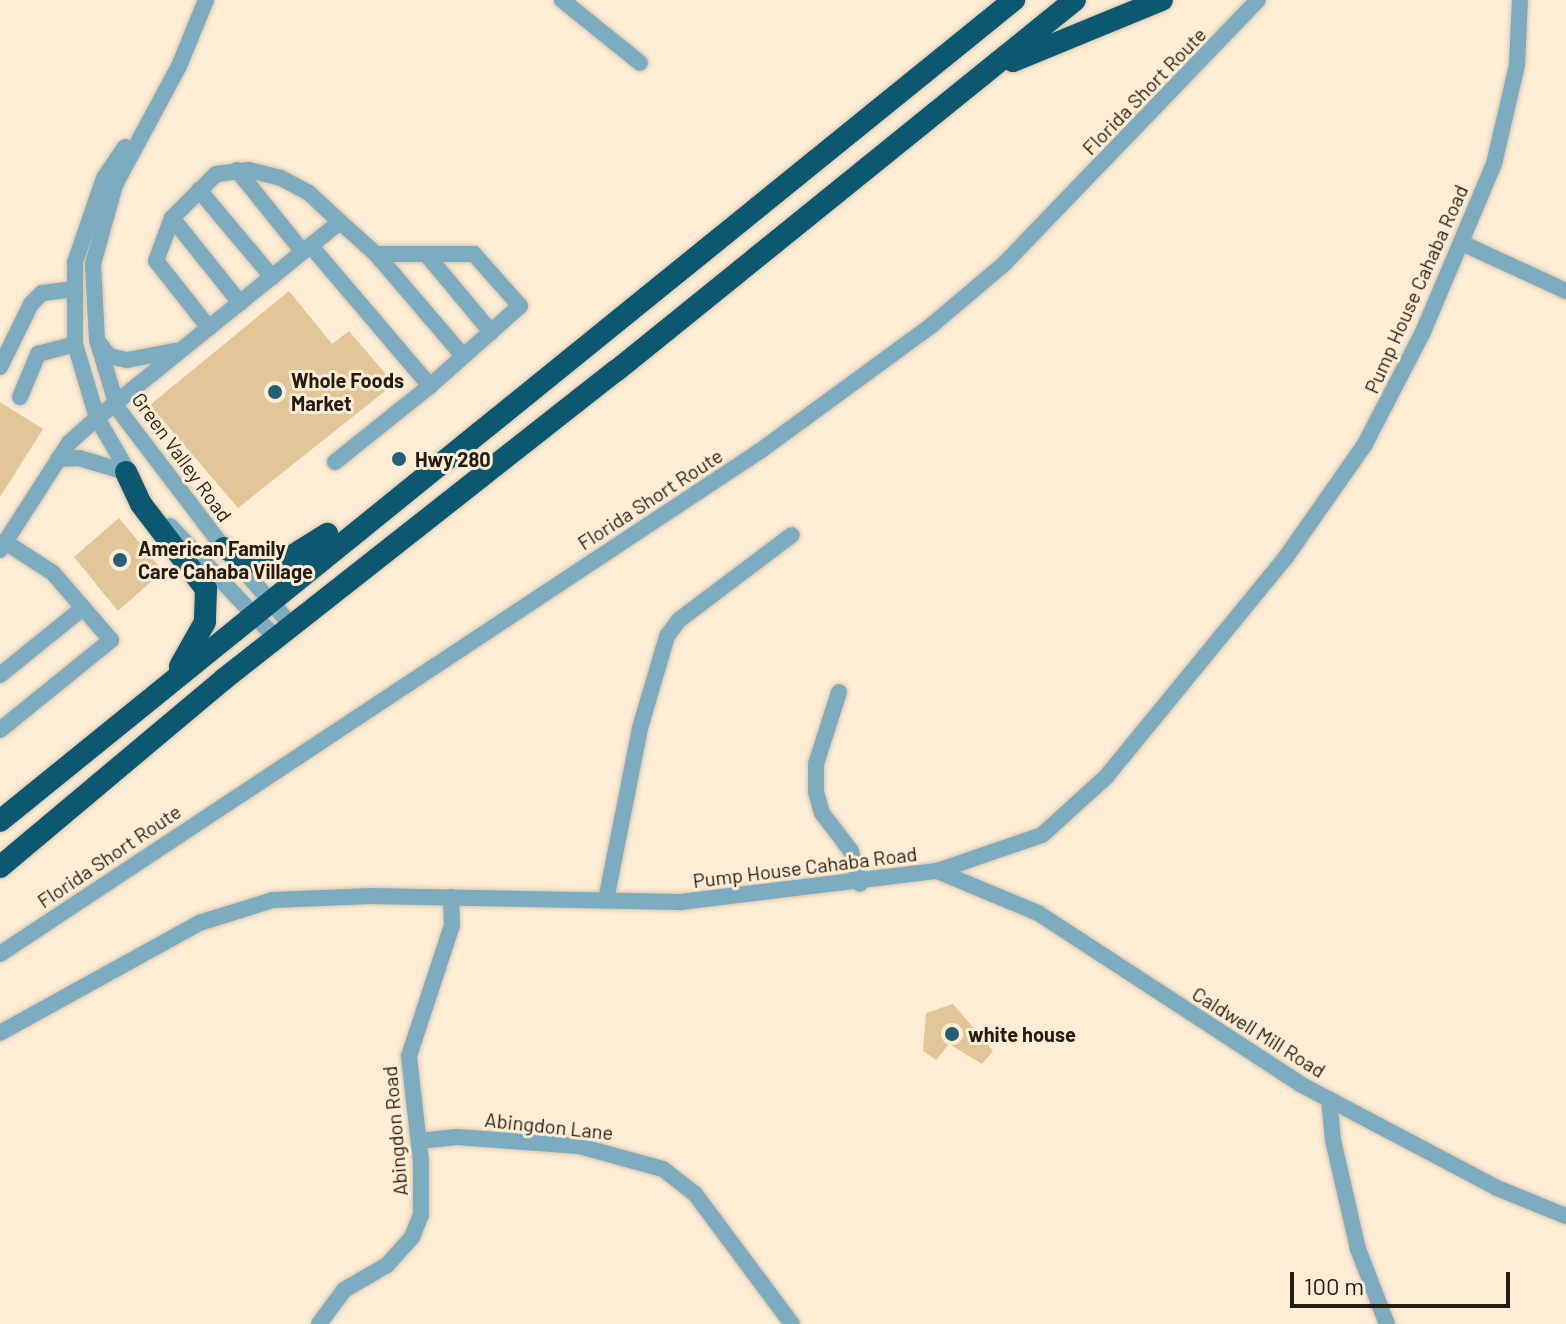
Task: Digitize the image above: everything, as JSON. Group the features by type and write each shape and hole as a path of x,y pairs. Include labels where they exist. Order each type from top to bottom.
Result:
{"highway":[{"path":"967,38 1000,0"},
{"path":"0,821 166,688 260,606 1014,0"},
{"path":"0,867 284,632 1075,0"},
{"path":"986,73 1162,0"},
{"path":"126,472 141,504 206,589 205,622 166,688"},
{"path":"224,548 260,564 279,564 357,510 384,508"}],"street":[{"name":"Green Valley Road","path":"206,0 179,66 115,185 93,264 97,340 117,403 224,548 260,606"},
{"path":"562,0 640,63"},
{"name":"Florida Short Route","path":"0,954 760,451 932,325 1004,264 1258,0"},
{"name":"Pump House Cahaba Road","path":"0,1033 150,948 234,910 273,900 451,897 680,902 860,884 937,871 1008,851 1042,835 1106,777 1286,557 1349,470 1412,354 1462,243 1509,111 1520,0"},
{"name":"Green Valley Road","path":"179,66 104,178 75,262 75,344 97,418 126,472 200,561 260,606 284,632"},
{"path":"237,170 430,386"},
{"path":"209,328 156,261 172,218 216,174 237,170 281,178 309,193 376,254 463,356"},
{"path":"199,190 272,277"},
{"path":"172,218 240,303"},
{"path":"0,730 111,640 42,563 2,546 58,459 97,418 340,222"},
{"path":"1462,243 1566,291"},
{"path":"335,462 430,386 520,306 474,254 376,254"},
{"path":"426,254 491,332"},
{"path":"0,367 31,304 42,293 75,289"},
{"path":"97,340 109,356 127,360 185,348"},
{"path":"20,397 38,354 75,344"},
{"path":"58,459 79,458 126,472"},
{"path":"606,900 640,728 667,636 679,620 792,535"},
{"path":"0,675 83,608"},
{"path":"839,692 816,764 816,792 822,813 851,851 860,884"},
{"name":"Caldwell Mill Road","path":"937,871 1038,913 1329,1099 1497,1188 1566,1216"},
{"name":"Abingdon Road","path":"319,1324 344,1290 387,1265 412,1237 421,1215 419,1141 409,1056 452,925 451,897"},
{"path":"1329,1099 1333,1140 1358,1249 1387,1324"},
{"name":"Abingdon Lane","path":"419,1141 457,1137 579,1146 663,1169 695,1194 792,1324"}],"building":[{"name":"Whole Foods Market","path":"289,291 332,344 349,331 394,384 238,508 150,405"},
{"path":"0,402 43,429 0,497"},
{"path":"119,518 163,571 118,611 74,557"},
{"name":"white house","path":"953,1004 993,1051 982,1064 949,1044 936,1060 923,1051 926,1013"}],"place":[{"name":"Whole Foods Market","path":"275,392"},
{"name":"Hwy 280","path":"399,459"},
{"name":"American Family Care Cahaba Village","path":"120,560"},
{"name":"white house","path":"952,1034"}]}
